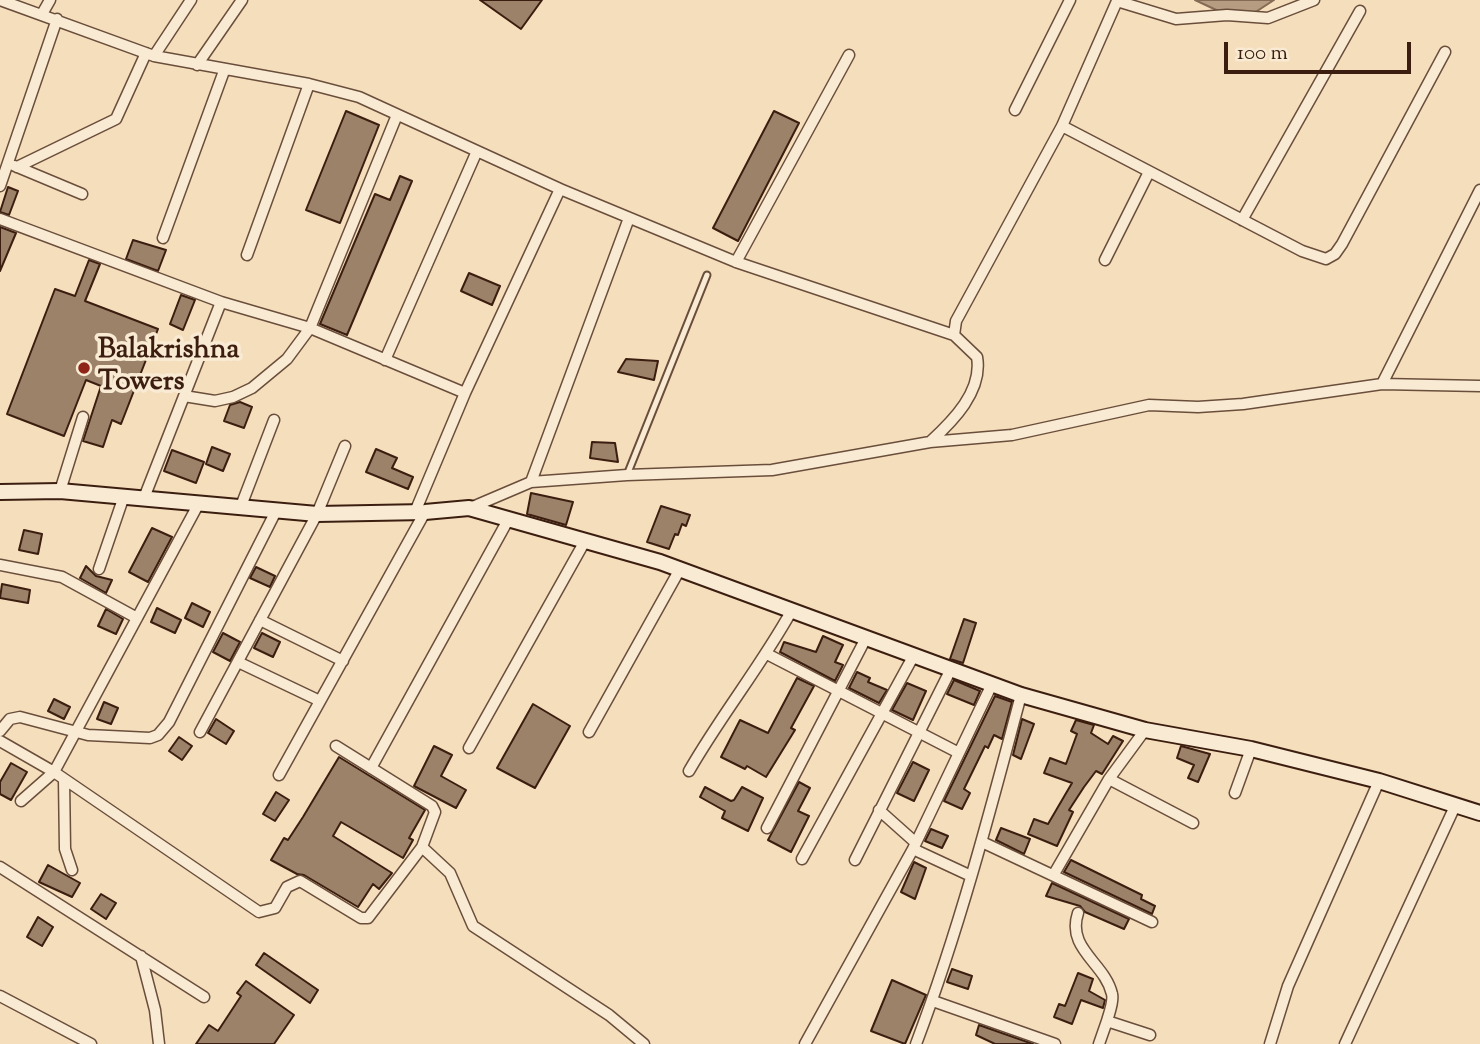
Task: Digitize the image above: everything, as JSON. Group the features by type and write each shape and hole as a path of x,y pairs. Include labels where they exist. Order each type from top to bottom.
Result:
{"street":[{"path":"43,15 50,0"},
{"path":"13,165 116,119 150,54 191,0"},
{"path":"197,65 242,0"},
{"path":"1015,110 1070,0"},
{"path":"954,335 956,321 1062,126 1117,0 1176,19 1227,15 1268,18 1314,0"},
{"path":"1,2 57,19 150,54 224,71 309,84 359,97 560,189 736,262 954,335 977,357 976,380 954,418 930,442"},
{"path":"1242,220 1360,11"},
{"path":"0,186 13,165 57,19"},
{"path":"1062,126 1315,258 1326,259 1335,254 1445,52"},
{"path":"736,262 849,55"},
{"path":"163,239 224,71"},
{"path":"247,255 309,84"},
{"path":"184,396 215,401 252,388 287,359 310,328 397,116"},
{"path":"385,360 477,151"},
{"path":"13,165 82,194"},
{"path":"1105,260 1149,172"},
{"path":"279,775 420,512 465,393 560,189"},
{"path":"1382,384 1480,190"},
{"path":"531,482 629,218"},
{"path":"0,219 220,302 310,328 465,393"},
{"path":"144,498 220,302"},
{"path":"0,492 60,491 317,514 420,512 470,508 531,482 628,475 772,470 930,442 1012,435 1149,405 1198,407 1243,404 1382,384 1480,386"},
{"path":"60,491 83,417"},
{"path":"240,506 274,420"},
{"path":"200,732 317,514 345,446"},
{"path":"99,569 124,496"},
{"path":"21,801 54,772 199,503"},
{"path":"470,508 680,569 1021,695 1145,730 1251,749 1379,781 1480,813"},
{"path":"0,731 10,719 20,717 76,732 150,738 164,729 276,511"},
{"path":"371,768 508,520"},
{"path":"470,748 585,541"},
{"path":"0,565 62,577 138,618"},
{"path":"589,732 680,569"},
{"path":"689,771 710,733 767,654 792,610"},
{"path":"260,620 342,661"},
{"path":"767,828 866,638"},
{"path":"767,654 959,753"},
{"path":"802,859 914,655"},
{"path":"237,662 320,701"},
{"path":"855,860 951,669"},
{"path":"805,1044 914,846 992,684"},
{"path":"919,1043 982,842 1021,695"},
{"path":"1054,874 1109,779 1145,730"},
{"path":"0,741 54,772 260,912 275,908 287,887 300,881 361,918 368,918 422,847 434,816 432,806 336,746"},
{"path":"1235,793 1251,749"},
{"path":"64,779 65,849 72,870"},
{"path":"1109,779 1193,823"},
{"path":"1270,1044 1288,985 1379,781"},
{"path":"1345,1044 1456,804"},
{"path":"880,810 914,846 971,876"},
{"path":"982,842 1152,922"},
{"path":"422,847 450,873 473,926 609,1015 644,1044"},
{"path":"0,866 204,997"},
{"path":"1078,913 1075,921 1083,953 1104,972 1113,997 1099,1044"},
{"path":"141,956 155,1010 159,1044"},
{"path":"0,996 91,1044"},
{"path":"933,1001 1055,1044"},
{"path":"1107,1021 1150,1035"}],"lane":[{"path":"628,475 707,275"}],"shaded area":[{"path":"1195,0 1274,0 1248,17 1227,15"}],"building":[{"path":"480,0 542,0 521,29"},
{"path":"346,111 379,125 340,223 306,210"},
{"path":"774,111 799,123 738,241 713,228"},
{"path":"400,176 412,181 347,335 320,324 375,194 390,200"},
{"path":"8,187 18,191 9,215 0,212"},
{"path":"0,227 16,233 0,271"},
{"path":"133,240 166,250 158,271 126,259"},
{"name":"Balakrishna Towers","path":"89,260 100,264 85,301 158,329 121,424 112,420 103,447 83,441 101,386 86,380 64,436 7,414 55,289 75,296"},
{"path":"469,273 500,286 492,305 461,291"},
{"path":"181,295 195,300 183,330 170,324"},
{"path":"626,359 658,361 654,380 618,372"},
{"path":"240,402 252,407 244,428 224,421 230,405"},
{"path":"592,442 615,443 618,462 590,458"},
{"path":"212,447 230,454 223,471 206,464"},
{"path":"376,449 397,458 392,468 413,477 408,489 366,472"},
{"path":"172,450 204,462 196,483 164,471"},
{"path":"531,493 573,502 566,525 527,514"},
{"path":"661,506 690,515 686,526 682,524 678,535 675,534 669,549 647,542"},
{"path":"152,528 172,537 148,582 129,572"},
{"path":"24,530 42,534 38,554 19,550"},
{"path":"86,566 96,576 112,580 106,593 80,578"},
{"path":"256,567 275,576 270,587 250,578"},
{"path":"2,584 30,590 28,603 0,598"},
{"path":"192,603 210,612 203,627 185,618"},
{"path":"157,608 181,620 175,633 151,622"},
{"path":"106,609 123,619 116,634 98,626"},
{"path":"964,619 976,623 963,663 950,659"},
{"path":"223,633 240,642 230,661 213,652"},
{"path":"262,633 280,642 273,657 254,648"},
{"path":"823,636 843,645 835,662 843,665 835,681 780,652 784,642 816,652"},
{"path":"857,672 870,678 868,682 887,690 879,703 849,688"},
{"path":"797,678 814,686 791,728 795,730 766,777 747,766 745,769 721,757 740,720 768,733"},
{"path":"954,680 980,691 974,705 947,694"},
{"path":"907,683 926,691 913,720 892,710"},
{"path":"995,696 1012,702 1002,739 994,735 988,748 985,746 964,789 970,793 962,809 944,801"},
{"path":"54,699 70,707 64,719 48,711"},
{"path":"104,702 118,708 111,724 97,719"},
{"path":"533,704 570,726 535,788 497,768"},
{"path":"216,719 234,731 226,744 208,733"},
{"path":"1022,719 1034,724 1021,759 1013,755"},
{"path":"1076,720 1094,725 1091,733 1108,744 1113,736 1123,741 1102,774 1096,771 1069,810 1073,812 1057,846 1028,834 1034,819 1048,824 1072,783 1044,773 1050,758 1066,764 1077,734 1071,731"},
{"path":"179,737 192,746 182,760 169,751"},
{"path":"434,746 452,755 441,776 466,790 456,808 414,786"},
{"path":"1181,746 1210,754 1198,782 1188,778 1194,765 1177,758"},
{"path":"339,757 425,810 409,838 413,840 403,858 341,822 333,836 392,873 379,889 373,884 358,907 304,875 271,860 284,838 288,840"},
{"path":"913,762 929,770 914,801 897,793"},
{"path":"11,763 27,772 11,800 0,794 0,782"},
{"path":"799,782 810,788 798,811 809,816 791,852 768,840"},
{"path":"705,787 731,801 742,787 763,798 748,831 722,818 725,811 700,797"},
{"path":"276,792 289,800 275,821 263,814"},
{"path":"1001,828 1030,839 1024,854 996,840"},
{"path":"931,829 948,836 942,848 925,841"},
{"path":"1071,860 1142,895 1141,899 1155,906 1152,914 1064,872"},
{"path":"914,862 926,868 915,899 901,892"},
{"path":"48,865 80,883 72,897 39,882"},
{"path":"1052,883 1129,919 1124,929 1085,912 1080,906 1046,896"},
{"path":"101,894 116,903 106,919 91,909"},
{"path":"38,917 53,927 42,946 27,937"},
{"path":"264,953 318,990 310,1003 256,965"},
{"path":"952,969 972,976 968,989 947,982"},
{"path":"1078,973 1093,979 1089,991 1105,1000 1103,1008 1081,1000 1072,1024 1054,1017 1059,1004 1065,1006"},
{"path":"892,980 926,995 905,1044 871,1031"},
{"path":"246,981 294,1015 274,1044 196,1044 209,1025 218,1031 241,996 237,993"},
{"path":"979,1025 1033,1044 995,1044 976,1035"}],"place":[{"name":"Balakrishna Towers","path":"84,368"}]}
